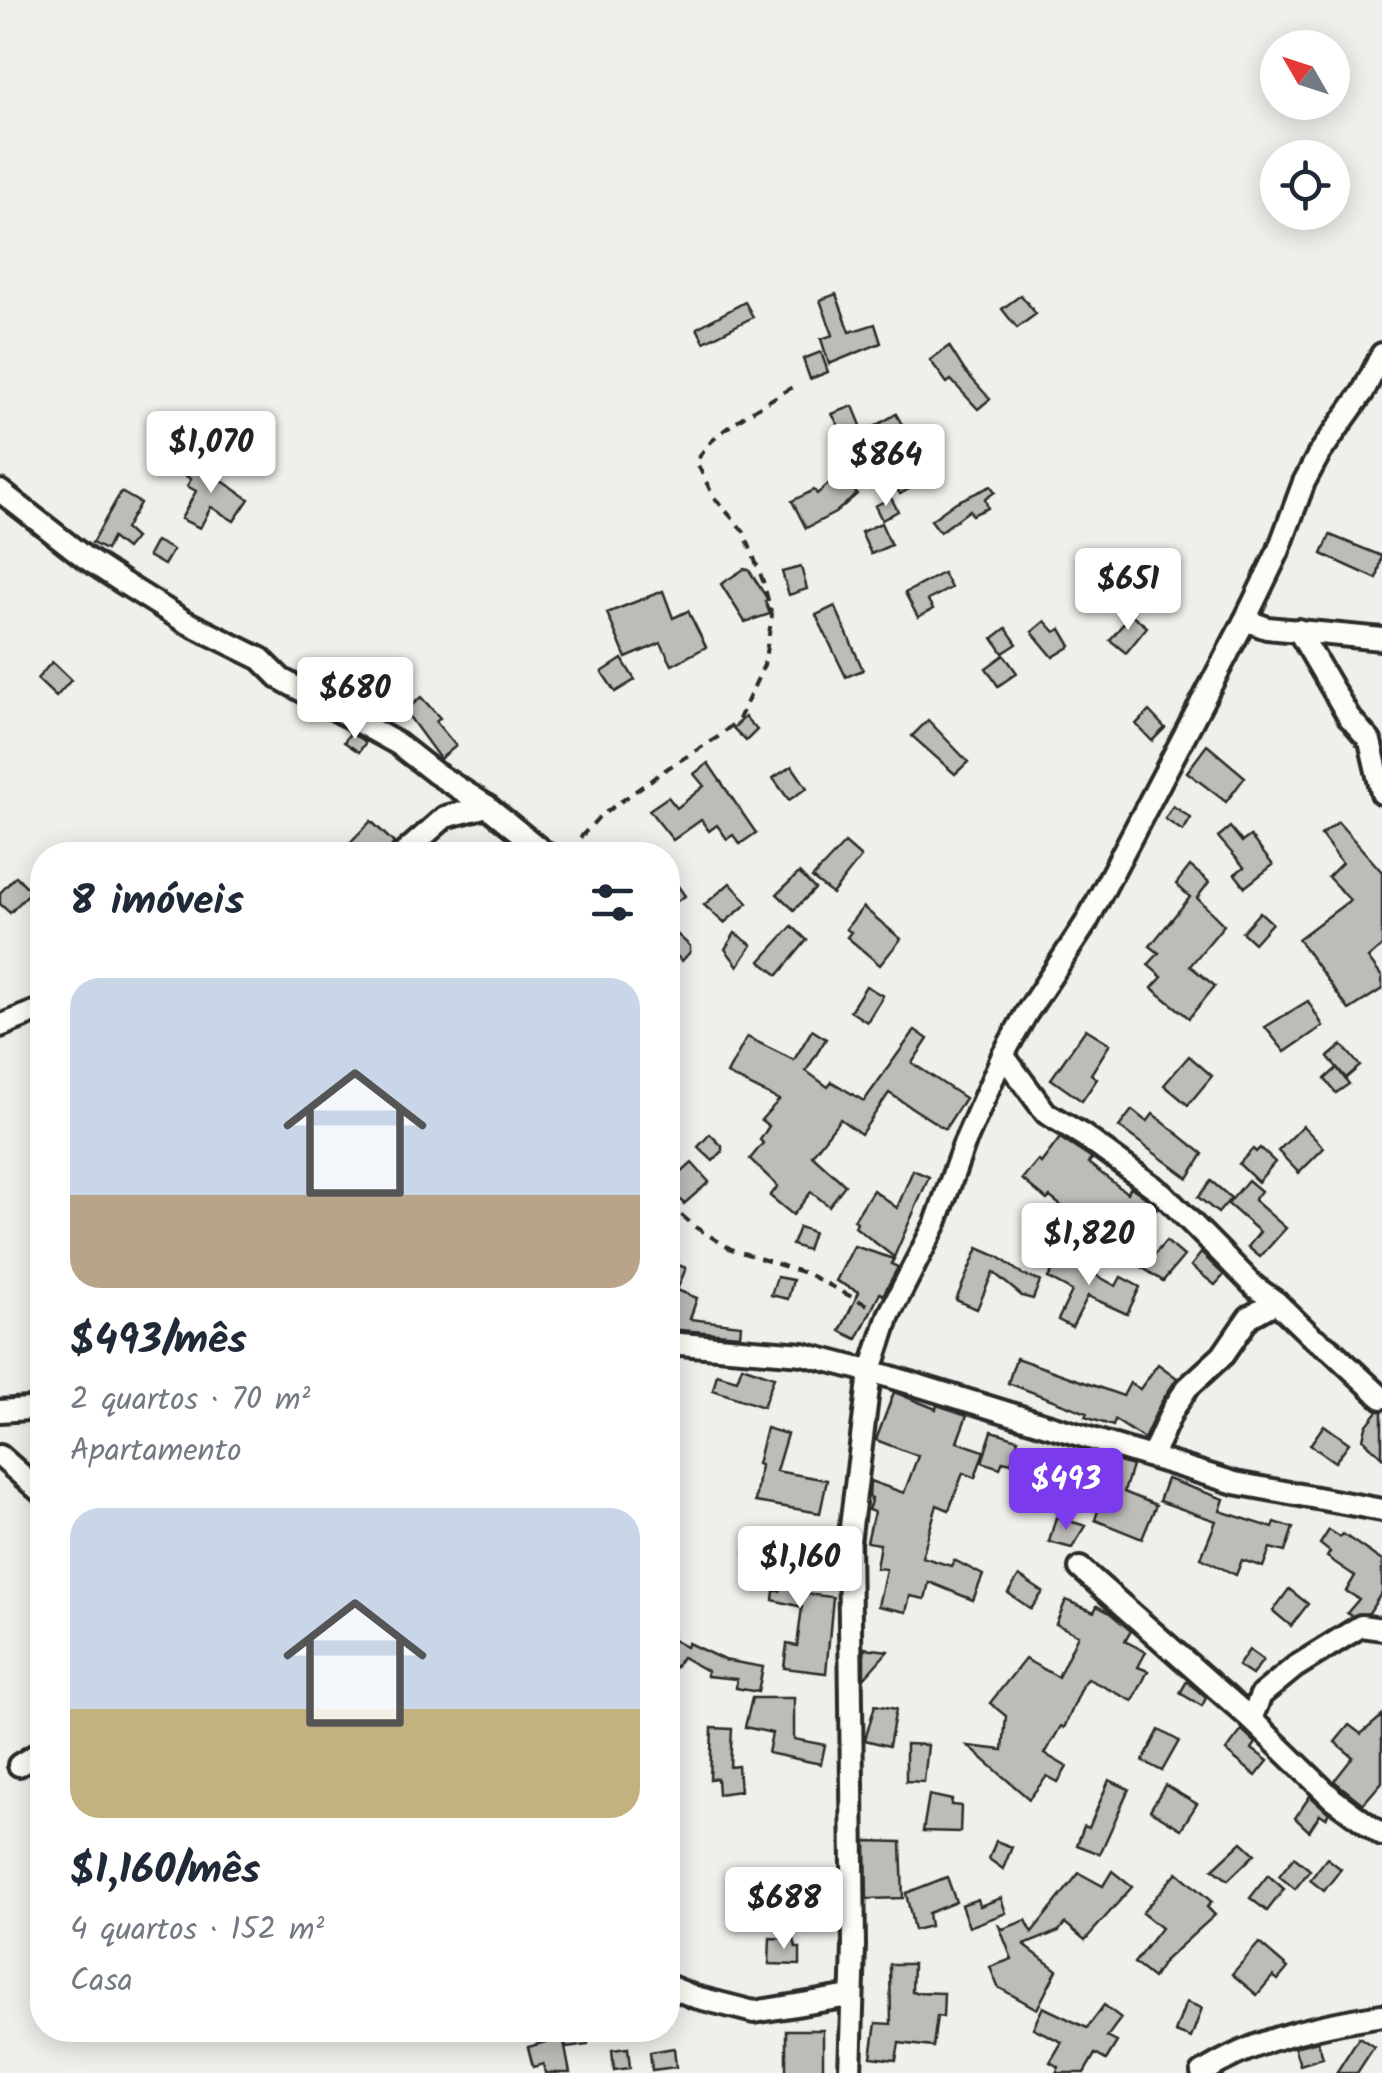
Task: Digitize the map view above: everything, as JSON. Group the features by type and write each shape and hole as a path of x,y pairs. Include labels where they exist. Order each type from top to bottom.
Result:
{"street":[{"path":"850,2073 854,1946 849,1543 870,1373 889,1315 936,1223 964,1144 1003,1055 1086,924 1245,620 1312,468 1364,392 1382,354"},
{"path":"0,492 8,510 184,621 262,659 280,679 398,744 531,842"},
{"path":"1245,620 1267,628 1382,639"},
{"path":"1298,630 1349,717 1370,741 1382,793"},
{"path":"416,842 445,816 486,806"},
{"path":"0,1026 30,1014"},
{"path":"1003,1055 1046,1113 1162,1194 1198,1233 1382,1398"},
{"path":"1152,1456 1187,1388 1223,1355 1248,1317 1276,1302"},
{"path":"680,1344 803,1354 1236,1483 1382,1510"},
{"path":"0,1411 30,1409"},
{"path":"0,1456 30,1482"},
{"path":"1080,1568 1251,1719 1333,1799 1382,1834"},
{"path":"1251,1719 1261,1695 1294,1667 1361,1626 1382,1629"},
{"path":"19,1765 30,1758"},
{"path":"680,1991 754,2012 850,1996"},
{"path":"1202,2073 1234,2053 1318,2025 1382,2015"}],"path":[{"path":"578,842 588,826 668,768 718,738 739,719 759,682 772,626 769,600 744,532 713,496 696,464 705,447 758,407 794,386"},
{"path":"680,1213 731,1248 808,1274 889,1315"}],"building":[{"path":"836,294 850,332 875,324 881,343 829,364 821,339 833,335 820,300"},
{"path":"1021,295 1036,314 1017,328 1002,309"},
{"path":"745,302 753,317 704,342 697,328"},
{"path":"949,346 990,399 978,409 951,380 947,383 930,360"},
{"path":"821,352 828,372 810,379 803,359"},
{"path":"853,406 864,433 896,414 904,428 879,442 887,456 864,469 832,414"},
{"path":"926,458 932,476 900,494 891,477"},
{"path":"194,460 217,472 215,476 249,499 234,521 211,507 200,528 181,519 196,491 187,486 191,479 186,476"},
{"path":"840,474 857,494 835,513 806,528 792,501 814,490 817,494"},
{"path":"991,486 995,492 985,499 988,508 972,515 970,510 940,532 931,520 956,502"},
{"path":"121,492 140,503 125,529 135,538 126,549 112,538 106,550 92,543"},
{"path":"891,498 898,511 882,520 875,506"},
{"path":"881,523 891,545 871,554 861,532"},
{"path":"1330,535 1382,556 1377,579 1322,554"},
{"path":"156,541 173,550 164,565 148,556"},
{"path":"801,567 807,589 789,595 782,572"},
{"path":"744,569 749,570 768,600 765,601 770,614 745,622 721,584"},
{"path":"943,573 951,588 928,600 933,609 918,617 905,593"},
{"path":"663,591 673,618 688,611 706,647 672,665 661,643 626,658 607,613"},
{"path":"835,606 863,670 846,677 816,615"},
{"path":"1131,614 1147,627 1126,653 1110,640"},
{"path":"1045,621 1055,632 1061,629 1071,646 1053,657 1032,632"},
{"path":"1006,628 1017,644 1003,653 993,638"},
{"path":"1004,655 1017,673 998,686 986,668"},
{"path":"622,659 635,680 615,692 602,672"},
{"path":"52,662 71,680 56,697 37,679"},
{"path":"421,697 440,718 436,722 456,746 440,759 405,711"},
{"path":"1149,711 1165,728 1152,741 1136,724"},
{"path":"745,717 757,730 746,741 733,728"},
{"path":"928,720 968,762 955,774 912,736"},
{"path":"350,733 366,742 359,752 344,742"},
{"path":"1207,745 1245,777 1226,802 1187,772"},
{"path":"708,763 756,833 740,844 733,835 727,839 717,825 709,831 701,820 673,840 649,810 668,797 677,808 704,786 694,774"},
{"path":"792,766 807,788 789,800 773,778"},
{"path":"1173,806 1191,818 1183,831 1165,819"},
{"path":"371,821 393,842 351,842"},
{"path":"1338,822 1382,872 1382,946 1368,958 1382,977 1382,989 1349,1010 1298,939 1350,900 1328,877 1342,863 1321,835"},
{"path":"1230,827 1242,842 1250,836 1273,865 1245,887 1235,874 1244,867 1218,837"},
{"path":"845,843 861,857 832,894 812,878"},
{"path":"1190,866 1209,882 1197,898 1224,925 1190,966 1215,986 1189,1018 1152,988 1162,977 1148,965 1159,953 1150,946 1190,897 1176,884"},
{"path":"799,873 815,889 794,910 777,894"},
{"path":"16,876 30,890 10,913 0,904 0,893"},
{"path":"730,883 748,903 724,923 704,905"},
{"path":"863,907 901,939 880,965 847,937 851,932 846,929"},
{"path":"1260,912 1272,923 1254,943 1242,932"},
{"path":"792,926 807,940 778,975 760,961"},
{"path":"735,933 752,945 738,966 725,949"},
{"path":"680,937 690,946 680,959"},
{"path":"866,986 883,996 867,1022 850,1011"},
{"path":"1308,1001 1323,1026 1285,1052 1265,1027"},
{"path":"1086,1029 1110,1044 1091,1074 1097,1079 1082,1101 1051,1079"},
{"path":"812,1030 826,1039 806,1071 828,1087 832,1082 864,1101 915,1030 928,1039 912,1063 965,1098 945,1129 889,1093 861,1134 840,1119 812,1155 845,1185 829,1206 811,1192 793,1215 770,1196 778,1186 750,1159 763,1143 760,1140 769,1126 761,1120 779,1100 727,1074 747,1037 794,1060"},
{"path":"1342,1045 1360,1066 1346,1078 1328,1057"},
{"path":"1189,1056 1212,1076 1188,1105 1164,1085"},
{"path":"1337,1068 1349,1084 1336,1093 1325,1079"},
{"path":"1132,1110 1147,1122 1153,1114 1203,1154 1188,1178 1119,1127"},
{"path":"1303,1126 1324,1148 1299,1173 1278,1151"},
{"path":"710,1134 722,1146 722,1152 713,1161 698,1147"},
{"path":"1060,1138 1092,1159 1088,1163 1127,1193 1131,1187 1153,1203 1157,1208 1146,1223 1134,1214 1114,1239 1087,1218 1083,1223 1050,1197 1047,1200 1022,1179 1038,1160 1041,1163"},
{"path":"1260,1148 1275,1162 1258,1182 1239,1164 1253,1149 1256,1152"},
{"path":"692,1163 709,1182 684,1204 680,1199 680,1174"},
{"path":"913,1170 929,1177 894,1257 855,1227 854,1220 873,1190 897,1208"},
{"path":"1248,1180 1261,1191 1254,1200 1286,1228 1260,1257 1248,1247 1260,1232 1228,1204"},
{"path":"1211,1181 1231,1198 1218,1213 1198,1197"},
{"path":"799,1227 813,1232 807,1250 792,1245"},
{"path":"1166,1241 1184,1256 1163,1281 1143,1268"},
{"path":"854,1246 894,1259 891,1264 898,1267 857,1339 840,1331 859,1292 836,1281"},
{"path":"1066,1247 1079,1254 1074,1263 1116,1286 1121,1277 1140,1287 1127,1314 1088,1296 1072,1327 1058,1320 1072,1291 1048,1278"},
{"path":"978,1248 1040,1281 1033,1299 1022,1296 993,1272 977,1309 956,1300"},
{"path":"1201,1253 1224,1275 1215,1285 1191,1266"},
{"path":"777,1277 793,1280 788,1299 771,1295"},
{"path":"680,1291 697,1298 690,1319 741,1325 740,1335 680,1330"},
{"path":"1016,1358 1123,1396 1130,1383 1140,1389 1158,1364 1177,1378 1144,1439 1115,1420 1113,1426 1085,1417 1087,1413 1008,1383"},
{"path":"742,1366 774,1377 763,1407 713,1390 717,1374 737,1380"},
{"path":"894,1392 936,1409 937,1405 967,1415 957,1442 984,1451 975,1478 963,1473 949,1510 937,1505 922,1557 951,1566 954,1560 983,1575 973,1600 929,1582 925,1599 910,1596 906,1612 878,1606 886,1569 876,1568 880,1544 867,1542 874,1512 868,1510 872,1498 870,1481 904,1493 918,1456 876,1440"},
{"path":"1382,1411 1382,1457 1363,1439 1366,1426"},
{"path":"1324,1425 1349,1443 1335,1462 1310,1445"},
{"path":"766,1428 787,1434 776,1471 827,1480 820,1513 755,1502 760,1465 757,1464"},
{"path":"992,1431 1018,1439 1017,1443 1068,1454 1110,1470 1113,1460 1132,1466 1124,1492 1156,1505 1142,1539 1095,1520 1103,1494 1065,1481 1057,1509 1039,1504 1049,1467 1012,1459 1011,1463 1003,1461 1000,1468 982,1462"},
{"path":"1167,1479 1224,1499 1220,1511 1273,1528 1275,1522 1293,1528 1285,1552 1270,1548 1263,1567 1242,1560 1236,1575 1201,1558 1216,1521 1159,1501"},
{"path":"1056,1517 1086,1526 1072,1548 1049,1542"},
{"path":"1329,1530 1340,1537 1343,1534 1382,1561 1382,1592 1369,1613 1347,1613 1359,1599 1346,1591 1355,1576 1327,1557 1330,1552 1320,1544"},
{"path":"748,1535 790,1557 792,1551 806,1554 797,1593 833,1597 826,1673 784,1668 787,1644 797,1646 802,1607 773,1600 788,1564 744,1554"},
{"path":"1019,1576 1043,1592 1031,1609 1008,1593"},
{"path":"1289,1589 1308,1604 1291,1626 1273,1611"},
{"path":"1066,1600 1094,1612 1097,1606 1131,1631 1125,1641 1146,1652 1138,1667 1148,1671 1133,1701 1088,1679 1084,1683 1064,1728 1061,1726 1045,1754 1067,1767 1058,1782 1047,1776 1029,1799 968,1746 1003,1750 1006,1716 990,1703 1025,1659 1058,1677 1078,1635 1056,1624"},
{"path":"688,1643 724,1660 763,1667 758,1692 736,1688 737,1679 707,1676 707,1671 682,1657 680,1660 680,1644 686,1647"},
{"path":"865,1648 888,1651 864,1678 864,1655"},
{"path":"1249,1650 1263,1660 1252,1675 1238,1666"},
{"path":"1187,1681 1206,1698 1202,1706 1180,1693"},
{"path":"752,1698 794,1698 794,1739 825,1745 821,1764 768,1753 772,1733 745,1727"},
{"path":"875,1705 896,1709 889,1746 865,1740"},
{"path":"1382,1716 1382,1782 1363,1804 1334,1781 1353,1757 1335,1742 1349,1725 1361,1734"},
{"path":"712,1728 732,1729 730,1767 738,1766 740,1791 718,1794 717,1778 710,1779"},
{"path":"1159,1730 1179,1741 1162,1771 1143,1761"},
{"path":"1242,1730 1256,1743 1252,1749 1268,1761 1256,1776 1226,1751"},
{"path":"906,1744 928,1745 924,1782 906,1781"},
{"path":"1109,1780 1129,1789 1100,1854 1077,1845 1084,1826 1089,1828"},
{"path":"1165,1785 1197,1804 1181,1829 1150,1810"},
{"path":"929,1795 961,1806 960,1832 923,1831"},
{"path":"1310,1796 1329,1813 1326,1818 1320,1814 1309,1831 1295,1818"},
{"path":"866,1841 901,1842 903,1898 867,1899"},
{"path":"996,1841 1012,1847 1003,1869 989,1859"},
{"path":"1242,1842 1255,1854 1228,1880 1213,1869"},
{"path":"1294,1857 1310,1870 1295,1889 1279,1876"},
{"path":"1327,1858 1341,1869 1324,1891 1310,1880"},
{"path":"1112,1871 1132,1887 1085,1940 1065,1923 1059,1931 1024,1945 1057,1970 1037,2009 998,1987 990,1967 1012,1959 999,1926 1003,1929 1026,1920 1032,1932 1079,1873 1103,1886"},
{"path":"1177,1872 1212,1902 1207,1907 1215,1915 1164,1961 1153,1978 1134,1963 1161,1928 1142,1913"},
{"path":"1268,1875 1284,1889 1267,1911 1250,1898"},
{"path":"947,1877 956,1902 928,1913 930,1926 914,1930 906,1893"},
{"path":"1001,1898 1006,1913 969,1927 961,1905 978,1899 980,1906"},
{"path":"770,1938 794,1939 796,1948 800,1948 800,1965 769,1964"},
{"path":"1259,1943 1288,1968 1278,1980 1273,1976 1257,1995 1232,1974"},
{"path":"890,1964 913,1964 912,1992 944,1993 943,2017 937,2016 933,2047 899,2043 896,2060 871,2057 876,2023 891,2024"},
{"path":"1186,2002 1202,2008 1191,2038 1175,2032"},
{"path":"1104,2005 1121,2018 1107,2037 1117,2042 1106,2060 1095,2054 1084,2073 1056,2073 1059,2067 1050,2062 1062,2042 1033,2028 1043,2007 1087,2028"},
{"path":"786,2030 823,2030 823,2072 786,2073"},
{"path":"1359,2037 1374,2047 1357,2073 1336,2073"},
{"path":"1318,2041 1323,2058 1300,2065 1294,2047"},
{"path":"564,2042 570,2073 545,2073 543,2064 533,2067 528,2047"},
{"path":"565,2042 588,2042 588,2045 566,2048"},
{"path":"628,2048 630,2068 614,2070 612,2050"},
{"path":"674,2048 676,2067 652,2070 650,2052"}]}
